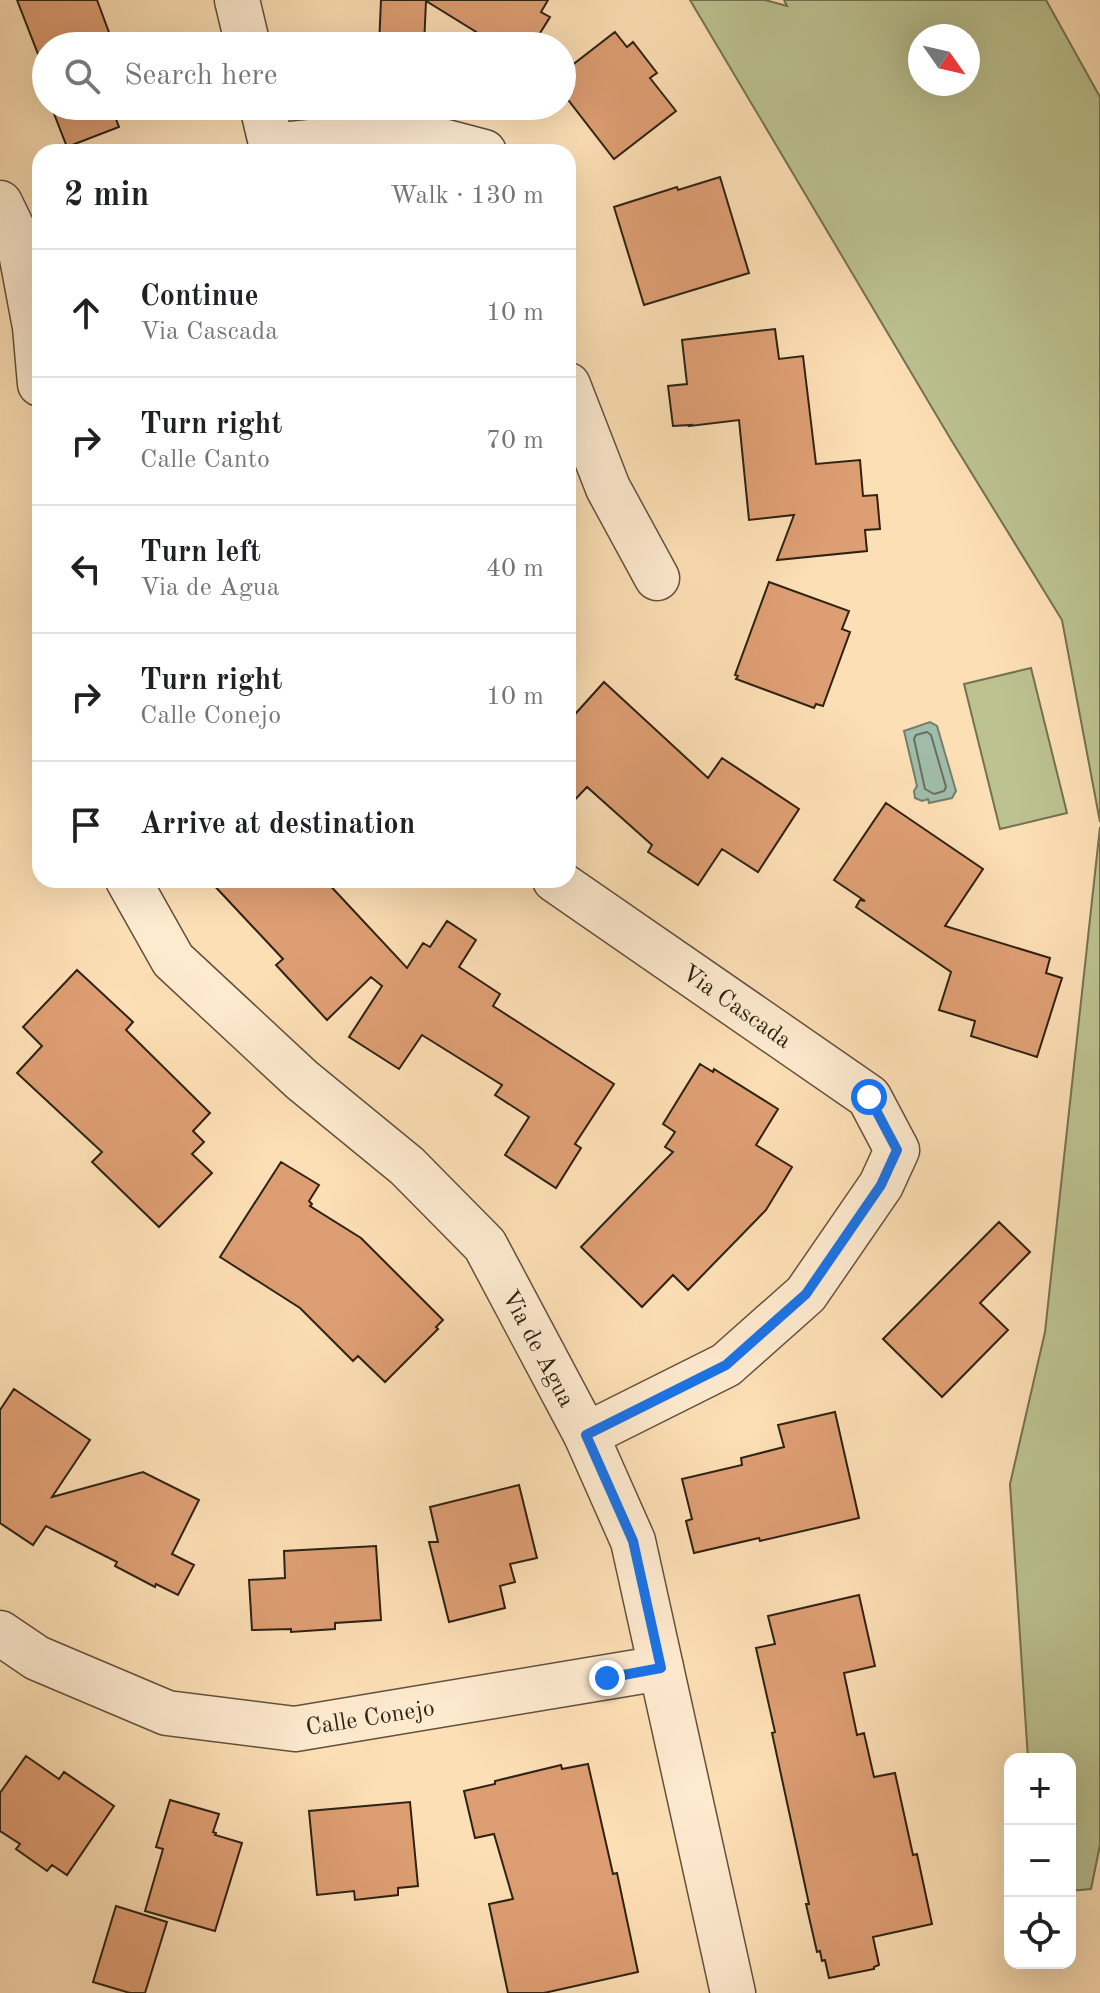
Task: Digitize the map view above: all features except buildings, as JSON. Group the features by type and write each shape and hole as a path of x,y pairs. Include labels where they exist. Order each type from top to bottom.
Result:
{"street":[{"path":"237,0 245,32"},
{"path":"269,135 408,132 454,144"},
{"path":"0,203 19,242 32,311"},
{"path":"576,406 608,488 657,578"},
{"name":"Via de Agua","path":"132,888 173,960 302,1080 407,1166 485,1245 586,1435 633,1541 733,1993"},
{"name":"Via Cascada","path":"567,888 869,1097 897,1150 881,1185 806,1294 726,1365 586,1435"},
{"name":"Calle Conejo","path":"0,1633 37,1658 167,1713 295,1729 661,1668"}],"green space":[{"path":"690,0 765,0 787,6 784,0 1046,0 1100,97 1100,822 1062,620 950,438"},
{"path":"1031,668 1067,813 1000,829 964,684"},
{"path":"1100,827 1100,1845 1091,1889 1076,1890 1076,1753 1028,1753 1010,1484 1045,1332"}],"water":[{"path":"930,722 937,726 956,791 952,798 929,803 928,799 922,801 915,798 917,786 904,731"}],"route":[{"path":"607,1678 661,1668 633,1541 586,1435 726,1365 806,1294 881,1185 897,1150 869,1097"}]}
